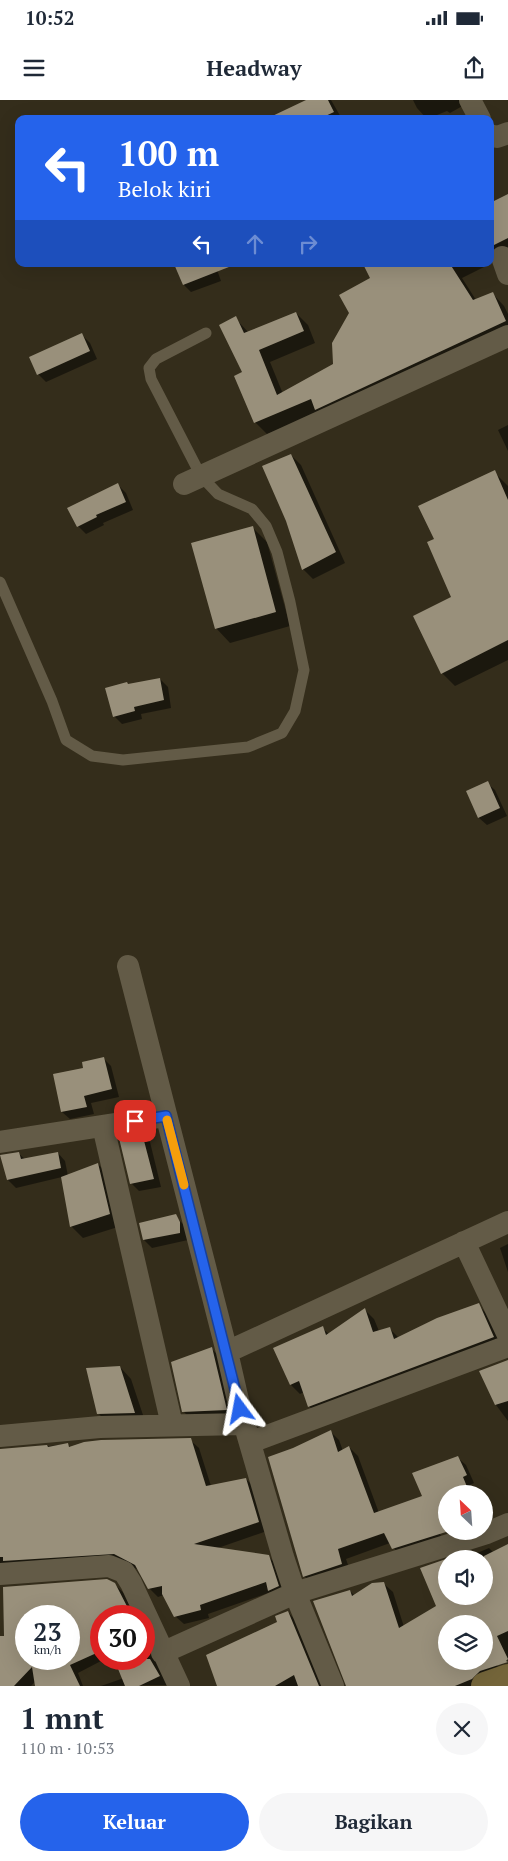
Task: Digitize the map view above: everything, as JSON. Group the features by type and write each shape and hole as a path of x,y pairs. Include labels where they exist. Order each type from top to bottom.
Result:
{"street":[{"path":"470,100 478,115"},
{"path":"494,136 498,137 508,133"},
{"path":"193,480 508,336"},
{"path":"128,966 247,1433 295,1593 333,1686"},
{"path":"0,1142 166,1116"},
{"path":"103,1126 172,1426"},
{"path":"226,1352 508,1222"},
{"path":"464,1242 508,1335"},
{"path":"0,1436 100,1427 172,1426 247,1433 508,1346"},
{"path":"162,1653 295,1593 487,1533 508,1524"},
{"path":"0,1574 109,1566 124,1572 131,1582 178,1686"},
{"path":"485,1686 508,1678"}],"lane":[{"path":"0,582 39,669 66,740 92,756 123,760 248,747 282,733 295,711 304,670 277,552 266,526 252,509 218,494 193,480 151,379 149,368 156,359 206,332"}],"building":[{"path":"306,100 328,100 334,112 328,115 274,115"},
{"path":"508,194 508,238 494,245 494,201"},
{"path":"175,267 229,267 183,285"},
{"path":"364,267 452,267 473,300 493,292 506,321 315,410 311,399 254,423 234,376 242,372 219,325 236,316 244,333 296,312 304,331 259,350 277,395 333,364 332,343 349,313 339,295 370,278"},
{"path":"82,333 90,351 37,375 29,357"},
{"path":"291,454 336,552 302,570 286,521 262,466"},
{"path":"495,470 508,500 508,640 441,674 413,616 451,597 427,542 434,539 418,506"},
{"path":"118,483 126,502 96,515 97,517 77,527 67,508"},
{"path":"253,526 276,612 215,629 191,543"},
{"path":"160,678 164,700 134,707 135,711 113,717 105,688 127,682 128,684"},
{"path":"488,781 500,808 478,818 466,791"},
{"path":"104,1057 112,1089 84,1096 87,1107 61,1112 53,1074 83,1068 82,1062"},
{"path":"142,1133 154,1179 130,1184 119,1138"},
{"path":"19,1152 21,1159 58,1152 61,1168 7,1180 0,1155"},
{"path":"98,1163 110,1214 70,1227 61,1177"},
{"path":"176,1214 180,1222 180,1233 143,1240 139,1223"},
{"path":"479,1303 494,1337 308,1407 299,1381 290,1385 273,1348 323,1326 326,1335 365,1308 373,1332 390,1327 394,1339 437,1318"},
{"path":"212,1347 227,1410 182,1412 171,1362"},
{"path":"508,1360 508,1401 495,1405 479,1371"},
{"path":"120,1366 135,1413 97,1414 86,1368"},
{"path":"331,1430 338,1452 349,1446 374,1513 422,1496 412,1473 458,1456 467,1475 463,1477 466,1485 438,1485 438,1535 392,1549 384,1533 338,1549 342,1564 303,1577 268,1457 293,1448"},
{"path":"191,1438 206,1486 246,1478 259,1522 194,1544 269,1555 279,1586 268,1591 266,1582 200,1605 201,1610 174,1617 162,1594 162,1586 148,1589 135,1565 114,1554 3,1561 3,1557 0,1557 0,1449 47,1445 48,1447 68,1443 69,1447 84,1442 101,1440"},
{"path":"508,1544 508,1631 497,1636 508,1662 493,1667 493,1615 438,1615 438,1670 483,1670 472,1679 455,1686 346,1686 313,1601 350,1590 352,1596 372,1583 384,1582 399,1628 436,1606 420,1568 438,1562 438,1605 493,1605 493,1552"},
{"path":"107,1579 115,1583 126,1605 90,1605 90,1656 80,1660 80,1605 15,1605 15,1670 29,1670 14,1686 0,1686 0,1636 4,1636 3,1587"},
{"path":"288,1611 319,1686 298,1686 294,1675 275,1686 217,1686 206,1655 277,1622 275,1616"},
{"path":"155,1668 160,1676 139,1686 125,1686 118,1670 155,1670"},
{"path":"32,1670 72,1670 80,1686 35,1686"}],"slow traffic":[{"path":"167,1120 184,1185"}],"route":[{"path":"135,1121 166,1116 240,1409"}]}
